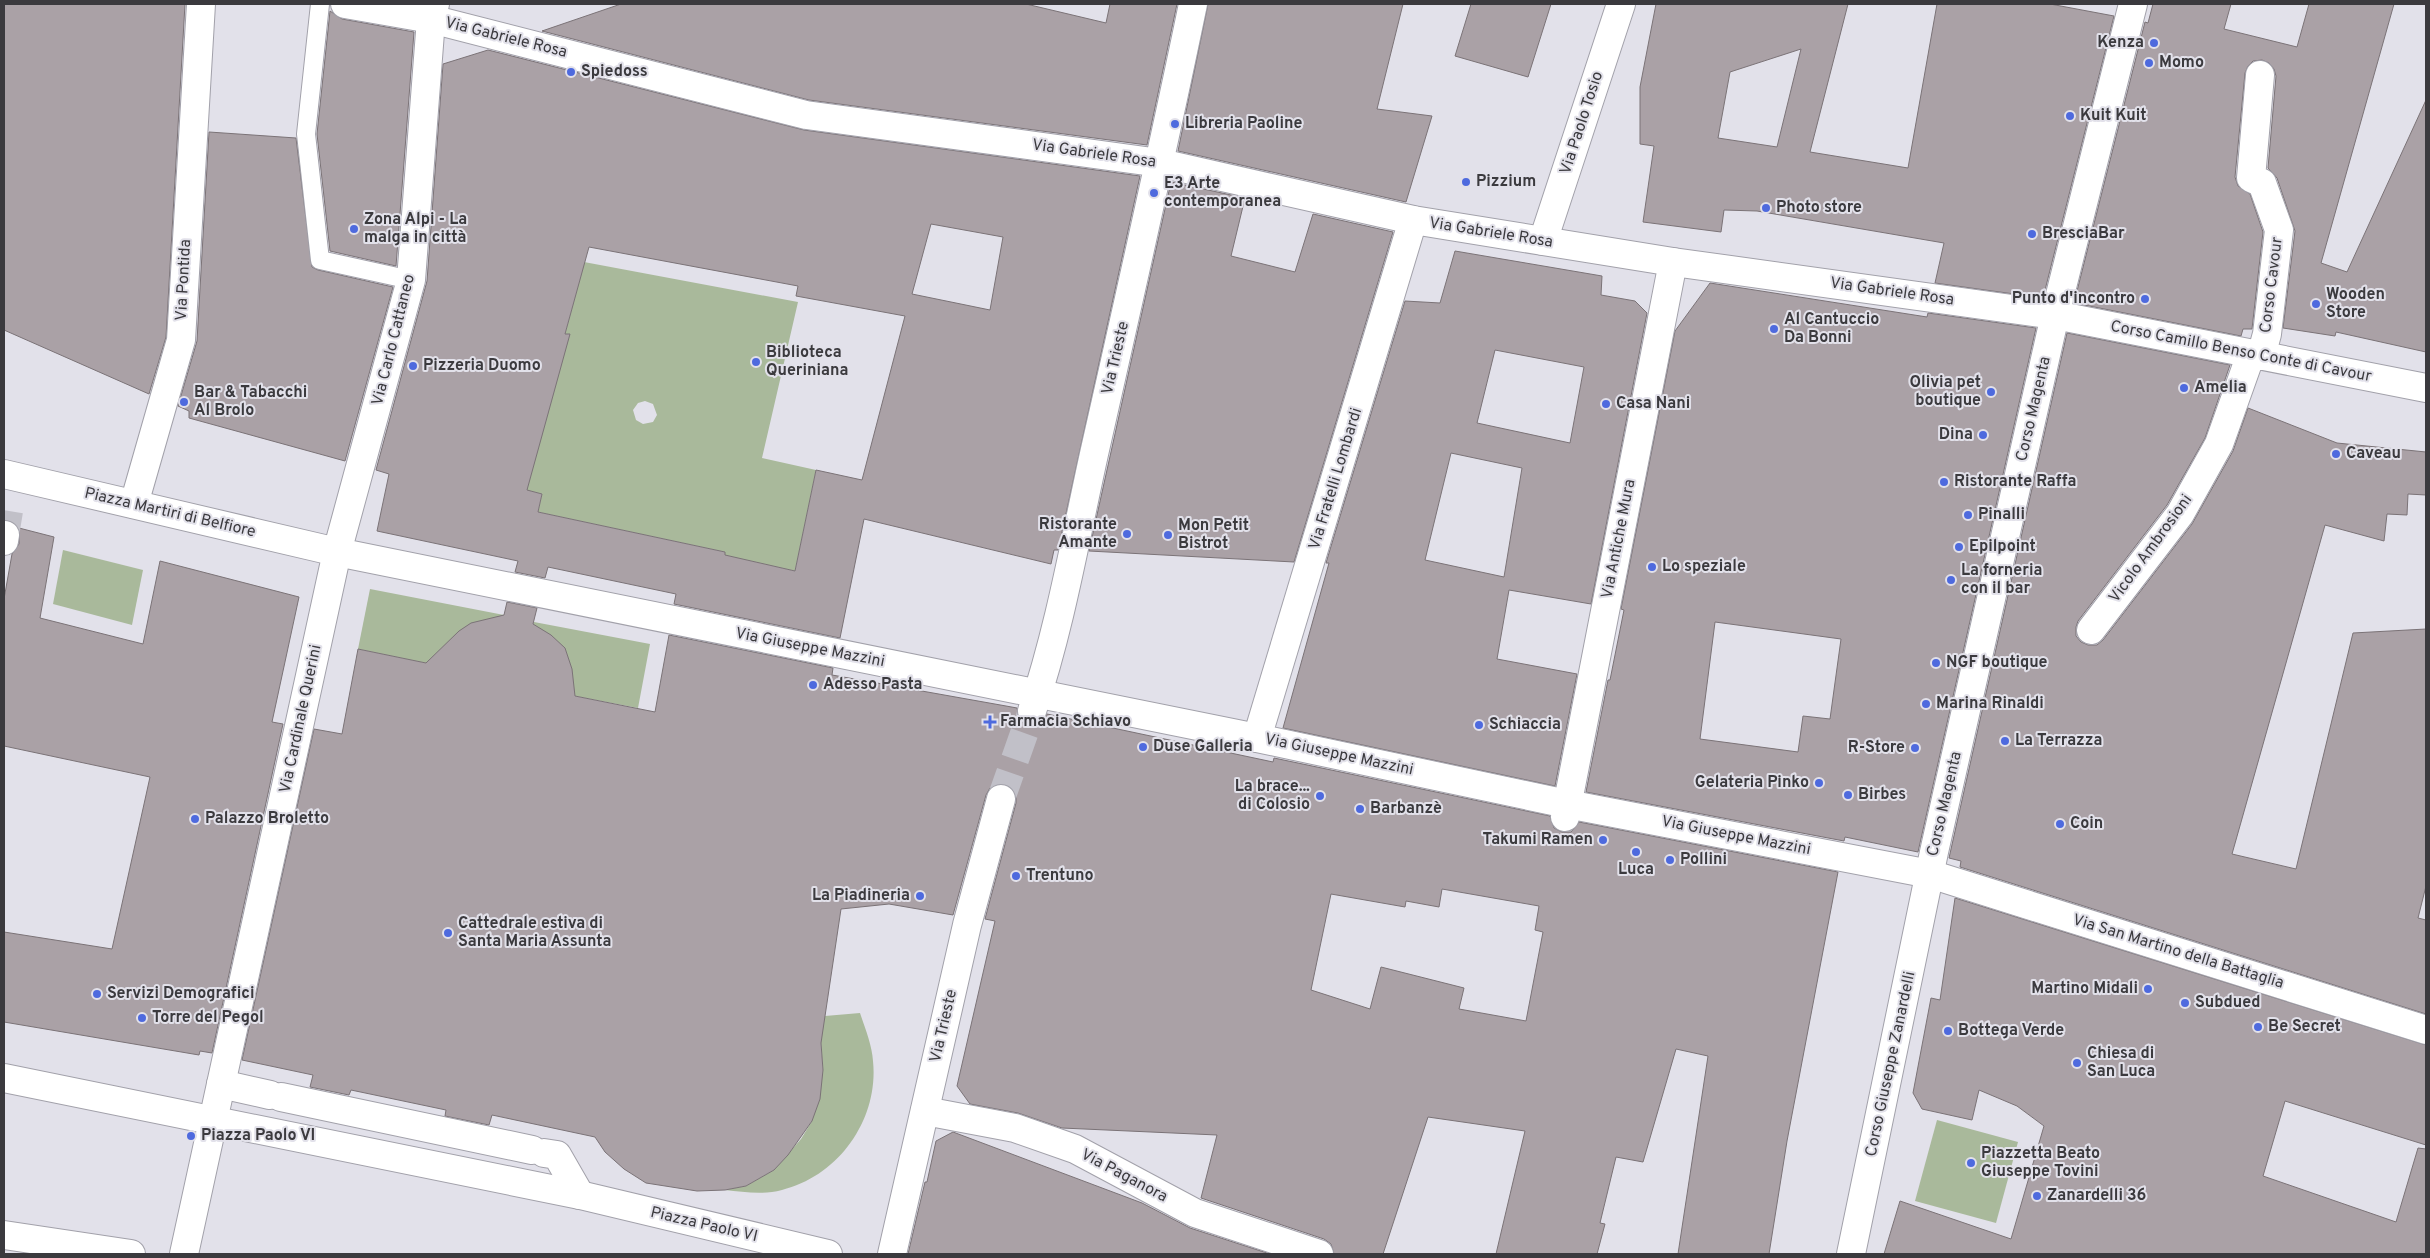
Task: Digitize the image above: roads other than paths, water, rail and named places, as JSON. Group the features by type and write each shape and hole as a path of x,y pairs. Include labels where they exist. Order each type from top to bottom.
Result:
{"street":[{"name":"Via Pontida","path":"134,504 181,340 201,4"},
{"name":"Via Gabriele Rosa","path":"345,4 433,11 806,115 1160,163 1413,220 1673,262 2055,315"},
{"name":"Via Trieste","path":"1035,703 1160,163 1193,4"},
{"name":"Via Paolo Tosio","path":"1543,241 1621,4"},
{"name":"Corso Magenta","path":"1930,874 2055,315 2133,4"},
{"name":"Via Carlo Cattaneo","path":"337,552 411,280 433,11"},
{"name":"Corso Cavour","path":"2256,355 2267,334 2279,230 2262,183 2251,178 2260,75"},
{"name":"Via Fratelli Lombardi","path":"1257,738 1413,220"},
{"name":"Via Antiche Mura","path":"1566,810 1673,262"},
{"name":"Corso Camillo Benso Conte di Cavour","path":"2055,315 2426,388"},
{"name":"Vicolo Ambrosioni","path":"2091,630 2180,514 2218,444 2256,355"},
{"name":"Piazza Martiri di Belfiore","path":"4,474 337,552"},
{"name":"Via Giuseppe Mazzini","path":"337,552 1035,703 1257,738 1566,810 1930,874"},
{"name":"Via Cardinale Querini","path":"213,1120 337,552"},
{"name":"Via Trieste","path":"892,1254 967,925 1001,799"},
{"name":"Via San Martino della Battaglia","path":"1930,874 2426,1030"},
{"name":"Corso Giuseppe Zanardelli","path":"1852,1254 1930,874"},
{"name":"Piazza Paolo VI","path":"4,1078 213,1120 392,1128 538,1151 557,1155 580,1195"},
{"name":"Piazza Paolo VI","path":"221,1084 276,1096 392,1128 580,1195 828,1254"},
{"name":"Via Paganora","path":"925,1111 1015,1128 1075,1150 1195,1213 1319,1254"},
{"path":"184,1254 213,1120"},
{"path":"4,1236 131,1254"}],"lane":[{"path":"320,4 306,134 320,260 411,280"}],"tunnel":[{"path":"5,535 9,511"},
{"path":"1001,799 1032,711"}],"place":[{"name":"Kenza","path":"2154,43"},
{"name":"Momo","path":"2149,63"},
{"name":"Spiedoss","path":"571,72"},
{"name":"Kuit Kuit","path":"2070,116"},
{"name":"Libreria Paoline","path":"1175,124"},
{"name":"Pizzium","path":"1466,182"},
{"name":"E3 Arte contemporanea","path":"1154,193"},
{"name":"Photo store","path":"1766,208"},
{"name":"Zona Alpi - La malga in città","path":"354,229"},
{"name":"BresciaBar","path":"2032,234"},
{"name":"Punto d'incontro","path":"2145,299"},
{"name":"Wooden Store","path":"2316,304"},
{"name":"Al Cantuccio Da Bonni","path":"1774,329"},
{"name":"Biblioteca Queriniana","path":"756,362"},
{"name":"Pizzeria Duomo","path":"413,366"},
{"name":"Amelia","path":"2184,388"},
{"name":"Olivia pet boutique","path":"1991,392"},
{"name":"Bar & Tabacchi Al Brolo","path":"184,402"},
{"name":"Casa Nani","path":"1606,404"},
{"name":"Dina","path":"1983,435"},
{"name":"Caveau","path":"2336,454"},
{"name":"Ristorante Raffa","path":"1944,482"},
{"name":"Pinalli","path":"1968,515"},
{"name":"Ristorante Amante","path":"1127,534"},
{"name":"Mon Petit Bistrot","path":"1168,535"},
{"name":"Epilpoint","path":"1959,547"},
{"name":"Lo speziale","path":"1652,567"},
{"name":"La forneria con il bar","path":"1951,580"},
{"name":"NGF boutique","path":"1936,663"},
{"name":"Adesso Pasta","path":"813,685"},
{"name":"Marina Rinaldi","path":"1926,704"},
{"name":"Farmacia Schiavo","path":"990,722"},
{"name":"Schiaccia","path":"1479,725"},
{"name":"La Terrazza","path":"2005,741"},
{"name":"Duse Galleria","path":"1143,747"},
{"name":"R-Store","path":"1915,748"},
{"name":"Gelateria Pinko","path":"1819,783"},
{"name":"Birbes","path":"1848,795"},
{"name":"La brace... di Colosio","path":"1320,796"},
{"name":"Barbanzè","path":"1360,809"},
{"name":"Palazzo Broletto","path":"195,819"},
{"name":"Coin","path":"2060,824"},
{"name":"Takumi Ramen","path":"1603,840"},
{"name":"Luca","path":"1636,852"},
{"name":"Pollini","path":"1670,860"},
{"name":"Trentuno","path":"1016,876"},
{"name":"La Piadineria","path":"920,896"},
{"name":"Cattedrale estiva di Santa Maria Assunta","path":"448,933"},
{"name":"Martino Midali","path":"2148,989"},
{"name":"Servizi Demografici","path":"97,994"},
{"name":"Subdued","path":"2185,1003"},
{"name":"Torre del Pegol","path":"142,1018"},
{"name":"Be Secret","path":"2258,1027"},
{"name":"Bottega Verde","path":"1948,1031"},
{"name":"Chiesa di San Luca","path":"2077,1063"},
{"name":"Piazza Paolo VI","path":"191,1136"},
{"name":"Piazzetta Beato Giuseppe Tovini","path":"1971,1163"},
{"name":"Zanardelli 36","path":"2037,1196"}]}
